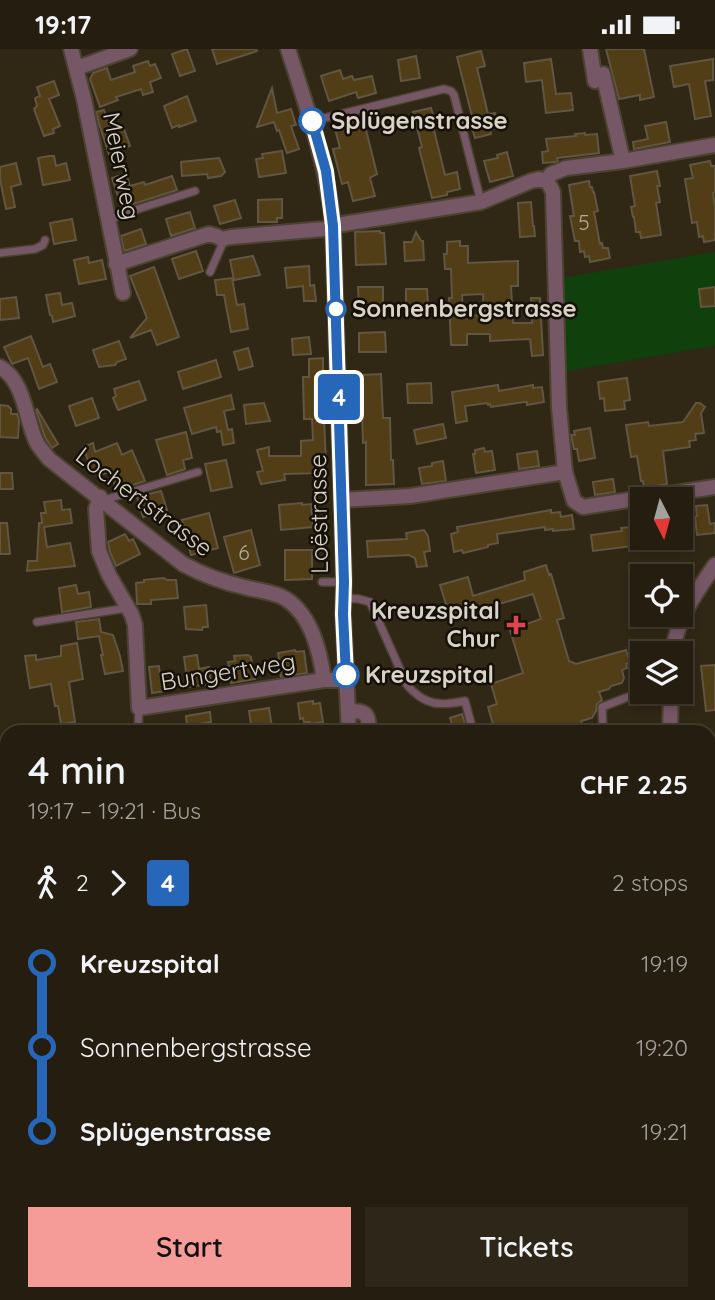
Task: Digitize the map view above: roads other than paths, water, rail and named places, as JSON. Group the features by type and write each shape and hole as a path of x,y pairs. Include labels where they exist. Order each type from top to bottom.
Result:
{"street":[{"name":"Meierweg","path":"71,49 124,293"},
{"path":"77,68 130,49"},
{"name":"Loëstrasse","path":"288,49 326,171 333,226 349,725"},
{"path":"590,49 623,161"},
{"path":"546,181 551,174 566,168 715,145"},
{"path":"116,264 203,236 222,239 324,229 481,202 531,181 546,181 553,192 559,407 565,472 574,501 583,507 715,487"},
{"name":"Lochertstrasse","path":"0,367 20,391 37,444 49,459 66,473 194,570 227,583 265,591 287,600 299,610 320,653 324,680"},
{"path":"342,500 410,496 565,472"},
{"path":"102,499 96,509 99,551 101,560 135,625 139,708"},
{"path":"675,641 688,604 715,565"},
{"path":"324,680 347,680"},
{"name":"Bungertweg","path":"139,708 324,680"},
{"path":"670,725 671,704"},
{"path":"348,711 366,713 369,725"}],"lane":[{"path":"312,121 444,89 451,91 481,202"},
{"path":"108,223 119,215 195,191"},
{"path":"211,272 222,239"},
{"path":"0,253 36,249 43,245 45,240"},
{"path":"102,499 198,472"},
{"path":"322,582 344,582"},
{"path":"343,598 370,602 407,685 414,693 432,703 466,701 472,725"},
{"path":"37,622 128,608"},
{"path":"603,725 602,707 630,696"},
{"path":"138,725 139,708"}],"place":[{"name":"Splügenstrasse","path":"312,121"},
{"name":"Sonnenbergstrasse","path":"336,309"},
{"name":"Kreuzspital Chur","path":"516,625"},
{"name":"Kreuzspital","path":"346,675"}]}
